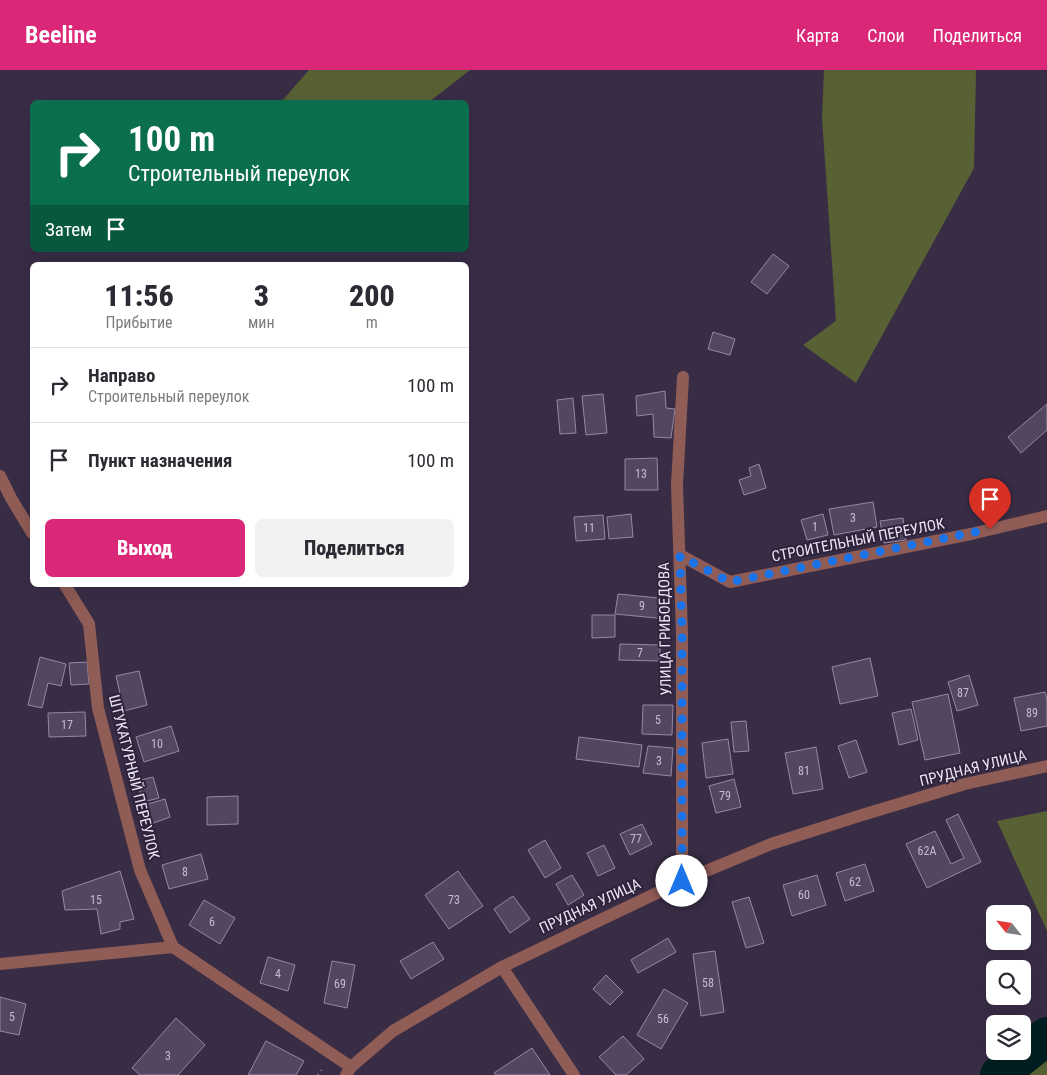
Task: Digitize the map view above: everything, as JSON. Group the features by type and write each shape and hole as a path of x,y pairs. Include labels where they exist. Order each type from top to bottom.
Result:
{"street":[{"name":"УЛИЦА ГРИБОЕДОВА","path":"682,881 682,643 677,485 683,377"},
{"path":"0,476 30,530"},
{"name":"СТРОИТЕЛЬНЫЙ ПЕРЕУЛОК","path":"680,556 730,582 972,534 1047,516"},
{"name":"ШТУКАТУРНЫЙ ПЕРЕУЛОК","path":"66,587 89,624 98,708 140,870 173,948"},
{"name":"ПРУДНАЯ УЛИЦА","path":"348,1071 393,1031 502,967 682,881 771,844 862,815 965,784 1047,766"},
{"path":"0,964 173,948 348,1071"},
{"path":"502,967 574,1075"}],"green space":[{"path":"309,70 470,70 432,100 283,100"},
{"path":"824,70 976,70 974,168 856,383 803,345 836,321 822,118"},
{"path":"1047,811 1047,931 997,821"},
{"path":"1047,1050 1047,1075 1015,1075"}],"building":[{"path":"773,254 789,266 767,294 751,282"},
{"path":"713,332 735,339 730,355 708,349"},
{"path":"665,391 666,408 675,409 671,438 654,437 653,414 637,416 636,396"},
{"path":"603,394 607,433 586,435 582,396"},
{"path":"573,398 576,433 560,434 557,400"},
{"path":"1047,404 1047,430 1021,453 1008,437"},
{"path":"657,458 658,490 625,490 625,459"},
{"path":"759,464 766,488 744,495 739,480 751,476 749,468"},
{"path":"873,502 877,527 834,535 829,509"},
{"path":"631,514 633,537 609,539 607,517"},
{"path":"823,514 828,535 807,540 801,520"},
{"path":"603,515 605,539 576,541 574,517"},
{"path":"903,518 906,540 884,543 880,521"},
{"path":"618,594 669,599 667,619 615,614"},
{"path":"592,615 615,615 615,637 592,638"},
{"path":"620,644 660,645 660,661 619,660"},
{"path":"40,657 66,664 61,686 48,683 42,708 28,705"},
{"path":"870,658 878,696 840,704 832,667"},
{"path":"87,662 89,684 71,685 69,663"},
{"path":"139,671 147,705 124,711 116,676"},
{"path":"969,675 978,705 957,711 948,682"},
{"path":"1045,692 1047,700 1047,726 1021,731 1014,698"},
{"path":"948,694 960,753 925,760 912,702"},
{"path":"643,705 673,705 672,735 642,734"},
{"path":"911,709 918,740 899,745 892,713"},
{"path":"85,712 86,736 49,737 48,713"},
{"path":"746,721 749,751 734,752 731,722"},
{"path":"171,726 179,751 144,762 136,737"},
{"path":"579,737 642,745 639,767 576,759"},
{"path":"728,739 733,774 706,778 702,743"},
{"path":"856,740 867,772 849,778 838,746"},
{"path":"648,746 673,748 671,776 643,773"},
{"path":"816,747 823,789 793,794 785,753"},
{"path":"153,777 159,798 143,802 137,781"},
{"path":"734,779 741,807 716,813 709,786"},
{"path":"238,796 238,824 207,825 207,797"},
{"path":"165,799 170,817 151,824 145,805"},
{"path":"958,814 981,862 927,888 906,844 935,831 951,864 964,858 946,820"},
{"path":"642,824 652,844 630,855 620,834"},
{"path":"545,840 561,868 545,878 528,850"},
{"path":"604,845 615,868 598,876 587,853"},
{"path":"201,854 208,879 169,889 162,865"},
{"path":"865,864 874,891 845,901 836,873"},
{"path":"120,871 134,919 120,922 120,929 101,934 97,909 65,910 62,891"},
{"path":"458,871 483,906 449,929 425,895"},
{"path":"572,875 584,895 568,905 556,884"},
{"path":"817,875 826,905 792,916 783,885"},
{"path":"513,896 530,919 510,933 494,909"},
{"path":"749,897 764,943 746,948 732,902"},
{"path":"204,900 235,918 220,944 189,925"},
{"path":"668,938 676,952 638,973 631,960"},
{"path":"433,942 444,959 411,979 400,961"},
{"path":"715,951 724,1012 701,1016 693,954"},
{"path":"268,957 295,965 288,991 260,983"},
{"path":"332,961 355,965 347,1008 324,1003"},
{"path":"606,975 623,992 610,1005 593,989"},
{"path":"664,989 688,1003 661,1049 637,1035"},
{"path":"0,997 26,1004 19,1035 0,1031"},
{"path":"176,1018 205,1045 178,1075 140,1075 132,1068"},
{"path":"623,1036 644,1059 626,1075 616,1075 599,1057"},
{"path":"266,1041 304,1061 296,1075 248,1075"},
{"path":"532,1048 550,1075 496,1075 494,1073"}],"waterway":[{"path":"999,1075 1047,1036"}],"route":[{"path":"682,881 682,633 680,556 730,582 990,529"}]}
